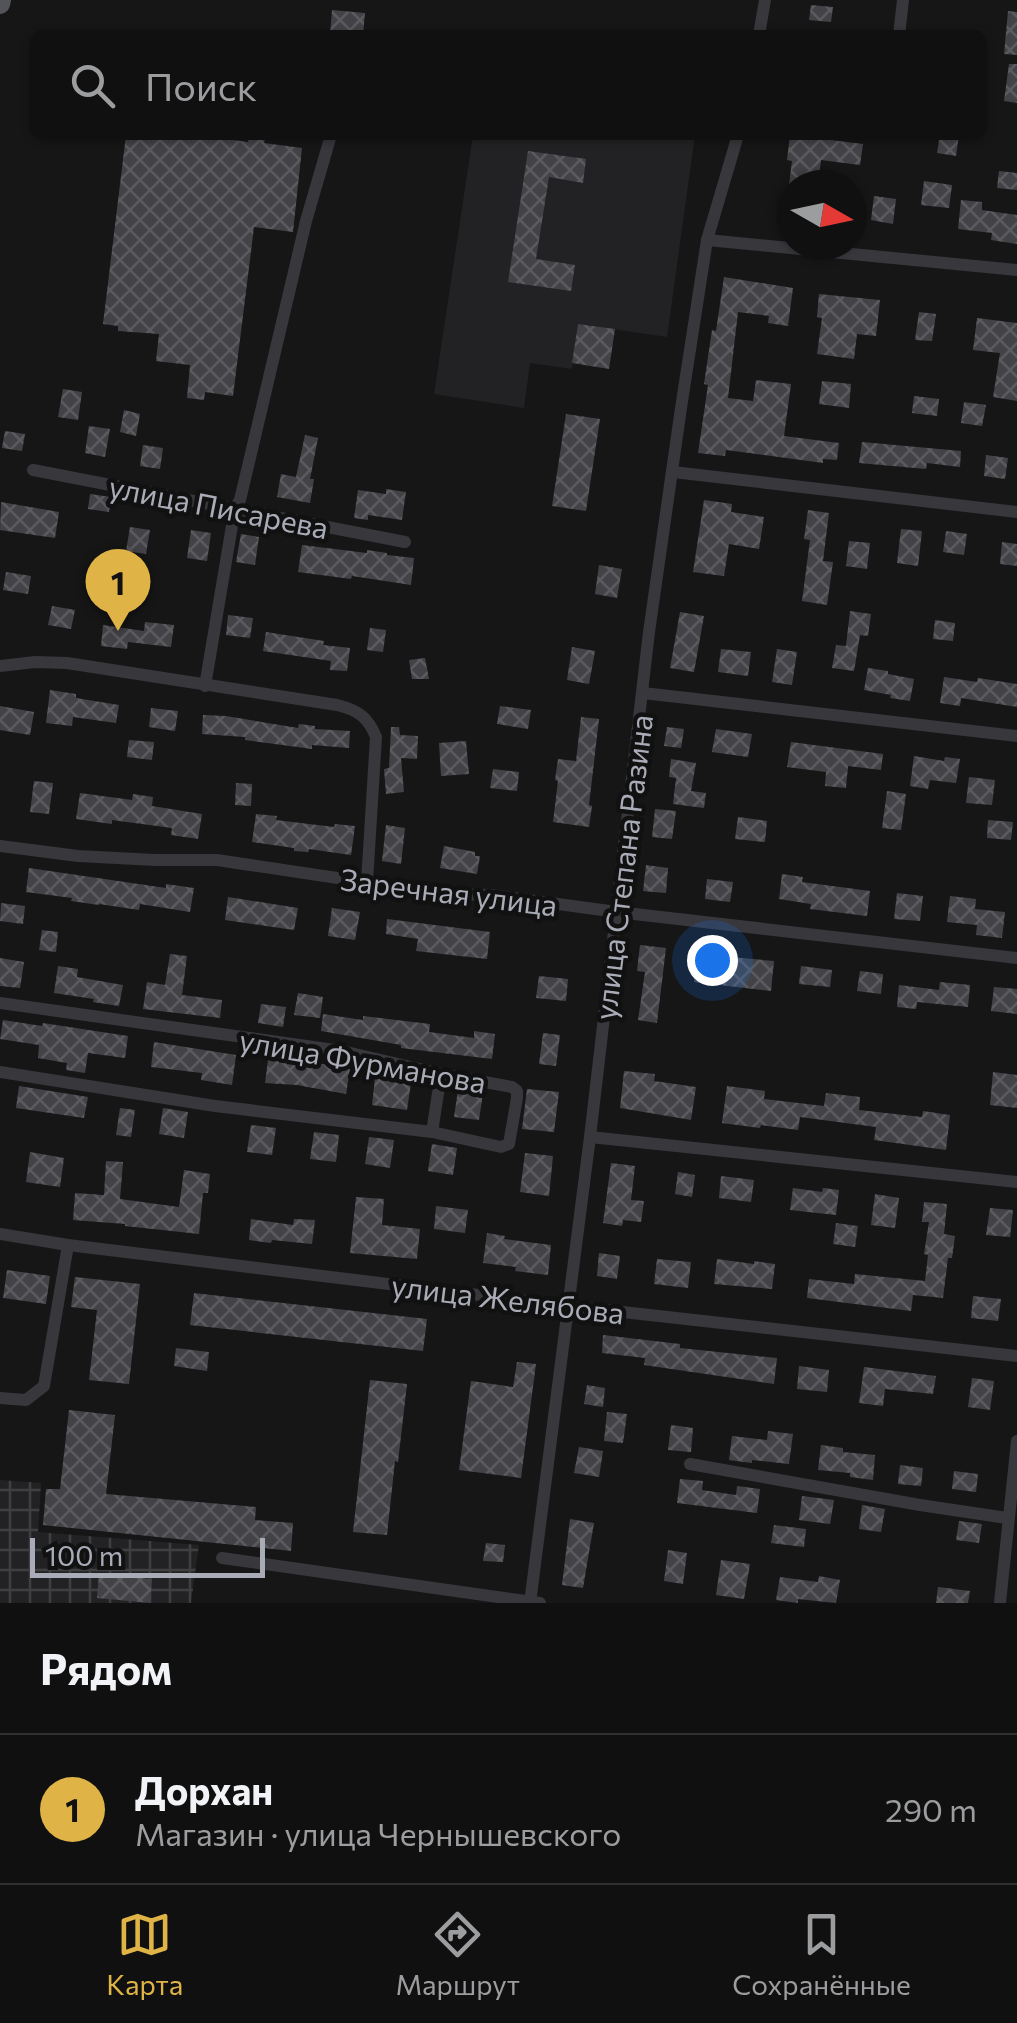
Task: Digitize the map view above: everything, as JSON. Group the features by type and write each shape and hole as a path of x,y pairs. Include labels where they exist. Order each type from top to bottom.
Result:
{"street":[{"path":"760,30 765,0"},
{"path":"900,30 903,0"},
{"path":"205,686 235,508 329,140"},
{"name":"улица Степана Разина","path":"530,1602 673,472 708,240 737,140"},
{"path":"708,240 1017,270"},
{"name":"улица Писарева","path":"33,470 404,542"},
{"path":"673,472 1017,512"},
{"path":"0,666 66,663 351,709 363,715 376,737 367,882"},
{"path":"643,693 1017,736"},
{"name":"Заречная улица","path":"0,846 78,856 217,860 444,894 490,895 1017,958"},
{"name":"улица Фурманова","path":"0,1003 342,1051 512,1087 517,1098 510,1144 506,1147 432,1132 214,1106 0,1072"},
{"path":"432,1132 441,1074"},
{"path":"590,1137 1017,1182"},
{"name":"улица Желябова","path":"0,1234 569,1306 1017,1356"},
{"path":"0,1398 26,1400 44,1386 68,1245"},
{"path":"1000,1603 1017,1441"},
{"path":"690,1464 1008,1518"},
{"path":"222,1558 540,1603"}],"shaded area":[{"path":"472,140 694,140 667,337 578,324 572,369 530,363 524,408 434,394"},
{"path":"0,1480 41,1483 38,1532 199,1545 191,1603 0,1603"}],"building":[{"path":"811,5 833,7 831,22 809,20"},
{"path":"332,10 365,13 363,30 330,30"},
{"path":"1008,11 1017,12 1017,55 1004,54"},
{"path":"1009,64 1017,64 1017,103 1004,101"},
{"path":"125,140 265,140 264,143 302,148 293,232 254,227 233,396 205,392 204,400 187,398 190,365 156,361 159,334 118,331 118,326 103,324"},
{"path":"789,140 863,144 860,165 821,160 820,170 791,170 792,161 787,160"},
{"path":"939,140 958,140 956,156 937,153"},
{"path":"528,151 586,159 583,183 549,177 536,259 575,265 571,291 508,282"},
{"path":"999,171 1017,173 1017,190 997,188"},
{"path":"924,181 952,185 949,208 921,205"},
{"path":"874,196 896,199 893,224 871,220"},
{"path":"961,200 982,202 982,210 1017,215 1017,244 991,240 992,233 958,229"},
{"path":"724,277 793,288 788,326 768,323 769,316 738,312 728,398 753,401 756,380 791,384 784,436 839,443 837,460 823,459 823,463 726,450 725,456 698,453 708,385 704,384"},
{"path":"819,294 880,300 876,336 857,334 854,359 817,354 822,318 817,317"},
{"path":"919,312 936,314 932,341 915,340"},
{"path":"977,318 1017,323 1017,401 993,397 1000,353 973,350"},
{"path":"578,324 615,329 609,369 572,363"},
{"path":"822,381 851,384 849,408 819,404"},
{"path":"63,389 82,392 78,420 58,417"},
{"path":"914,396 939,399 937,416 912,413"},
{"path":"964,402 986,405 982,426 961,423"},
{"path":"124,410 140,414 136,436 120,432"},
{"path":"566,414 600,419 586,511 552,506"},
{"path":"89,426 110,429 105,457 85,453"},
{"path":"5,431 25,434 22,451 2,448"},
{"path":"305,435 318,438 310,503 277,497 281,474 296,477"},
{"path":"862,442 961,451 960,467 927,463 926,469 859,463"},
{"path":"143,445 163,448 160,469 140,466"},
{"path":"986,455 1008,458 1005,479 984,476"},
{"path":"386,489 406,492 402,520 368,515 368,520 354,518 358,490 386,494"},
{"path":"90,494 111,497 109,512 88,509"},
{"path":"704,500 732,504 731,512 764,517 759,549 729,544 724,576 693,572"},
{"path":"1,502 59,512 55,538 0,530"},
{"path":"808,510 829,513 823,561 833,562 827,605 802,601 810,540 804,539"},
{"path":"130,527 150,530 146,554 126,551"},
{"path":"901,529 922,531 918,566 897,563"},
{"path":"191,530 211,533 207,561 187,558"},
{"path":"946,531 967,534 964,555 943,552"},
{"path":"241,534 259,537 255,565 236,562"},
{"path":"849,541 870,543 867,569 846,566"},
{"path":"1002,542 1017,544 1017,566 1000,564"},
{"path":"302,545 414,558 411,585 298,572"},
{"path":"599,565 622,569 617,598 595,594"},
{"path":"6,572 31,576 28,594 3,590"},
{"path":"52,606 75,610 71,629 48,625"},
{"path":"850,611 871,614 868,636 860,635 854,671 832,668 836,645 846,646"},
{"path":"680,612 704,616 694,672 670,668"},
{"path":"228,615 253,618 250,638 226,635"},
{"path":"935,620 955,623 953,641 933,639"},
{"path":"145,622 174,625 171,647 128,642 127,649 101,646 103,625 144,631"},
{"path":"370,628 386,630 383,652 367,650"},
{"path":"266,632 350,648 347,671 330,670 331,661 263,651"},
{"path":"572,647 595,651 589,684 567,680"},
{"path":"721,649 751,652 748,676 718,672"},
{"path":"777,649 797,652 792,685 772,682"},
{"path":"425,658 429,679 412,679 409,660"},
{"path":"868,668 914,679 910,701 864,690"},
{"path":"944,677 1017,684 1017,707 961,698 960,706 940,703"},
{"path":"50,690 119,705 116,723 73,717 72,726 46,723"},
{"path":"0,706 34,712 30,735 0,730"},
{"path":"500,706 531,710 528,729 497,724"},
{"path":"151,708 178,711 175,731 149,727"},
{"path":"203,715 350,731 349,748 312,745 312,749 202,734"},
{"path":"581,717 599,719 589,827 553,822 558,759 576,761"},
{"path":"391,727 399,727 400,735 418,736 417,759 401,758 404,792 386,794 384,769 389,768"},
{"path":"667,727 684,729 681,748 664,746"},
{"path":"716,729 752,734 748,757 712,752"},
{"path":"129,740 154,742 152,760 127,757"},
{"path":"466,741 469,774 441,776 439,743"},
{"path":"791,742 883,754 881,770 848,766 846,788 825,786 826,772 787,767"},
{"path":"914,756 944,761 945,757 960,759 956,783 930,780 928,789 910,786"},
{"path":"671,759 696,763 691,791 706,793 704,808 673,804 676,778 669,777"},
{"path":"493,769 519,772 517,791 490,788"},
{"path":"969,777 995,780 992,805 966,803"},
{"path":"34,781 53,783 49,814 30,812"},
{"path":"236,783 252,784 251,806 235,805"},
{"path":"887,791 906,794 901,830 882,828"},
{"path":"80,793 132,800 133,794 153,797 152,806 202,814 198,839 171,835 172,828 76,819"},
{"path":"655,809 676,811 672,839 652,837"},
{"path":"256,814 277,816 276,820 355,826 351,855 309,849 294,851 252,842"},
{"path":"738,817 767,821 765,842 735,839"},
{"path":"988,820 1013,822 1011,840 987,838"},
{"path":"386,825 405,828 401,864 382,861"},
{"path":"444,846 480,856 477,874 440,868"},
{"path":"646,865 668,868 666,893 643,891"},
{"path":"29,868 166,888 166,884 194,888 190,912 140,904 139,910 26,892"},
{"path":"782,874 803,877 802,882 870,891 867,916 810,909 811,904 779,899"},
{"path":"707,879 733,882 730,902 705,899"},
{"path":"897,893 923,896 920,921 894,919"},
{"path":"950,896 976,899 975,909 1005,912 1002,938 976,935 977,925 947,922"},
{"path":"228,897 298,908 294,930 225,920"},
{"path":"1,903 25,906 23,924 0,921"},
{"path":"332,908 360,912 355,940 328,936"},
{"path":"387,919 490,932 487,959 416,951 418,939 386,934"},
{"path":"42,930 58,932 56,952 39,950"},
{"path":"640,945 666,948 657,1023 638,1020 645,972 637,971"},
{"path":"697,952 774,961 771,991 694,982"},
{"path":"170,954 187,956 182,995 222,1000 220,1018 143,1009 147,982 165,985"},
{"path":"0,958 24,962 20,988 0,986"},
{"path":"58,966 78,969 77,977 123,985 119,1006 54,993"},
{"path":"801,966 832,970 830,987 799,984"},
{"path":"860,971 883,974 881,994 857,991"},
{"path":"539,976 568,979 566,1001 536,998"},
{"path":"940,982 970,985 968,1007 917,1002 916,1009 897,1007 899,985 939,990"},
{"path":"994,987 1017,989 1017,1014 991,1011"},
{"path":"298,993 323,997 320,1018 294,1015"},
{"path":"261,1004 286,1007 283,1027 258,1023"},
{"path":"323,1014 430,1024 429,1032 474,1038 474,1031 495,1034 492,1059 401,1048 321,1031"},
{"path":"3,1020 128,1036 125,1058 88,1053 85,1073 66,1070 67,1063 38,1058 39,1045 0,1039"},
{"path":"543,1033 560,1035 556,1066 539,1064"},
{"path":"154,1042 236,1055 232,1085 201,1080 202,1073 151,1067"},
{"path":"268,1060 350,1069 346,1094 265,1083"},
{"path":"624,1071 655,1074 654,1081 696,1087 691,1120 620,1108"},
{"path":"993,1072 1017,1075 1017,1108 990,1105"},
{"path":"375,1078 411,1083 407,1110 372,1105"},
{"path":"19,1086 88,1097 84,1118 16,1108"},
{"path":"727,1086 765,1091 764,1099 824,1106 826,1093 860,1097 859,1110 922,1117 923,1111 950,1115 946,1150 874,1140 876,1127 800,1117 798,1130 722,1123"},
{"path":"527,1089 559,1092 554,1132 522,1129"},
{"path":"458,1090 483,1093 479,1120 454,1117"},
{"path":"120,1108 135,1110 131,1137 116,1135"},
{"path":"163,1108 188,1112 184,1138 159,1134"},
{"path":"251,1125 276,1128 272,1155 247,1152"},
{"path":"314,1132 339,1135 336,1162 310,1159"},
{"path":"369,1137 394,1140 390,1168 365,1164"},
{"path":"432,1144 457,1148 453,1175 428,1171"},
{"path":"30,1152 64,1158 60,1187 26,1182"},
{"path":"525,1153 553,1156 549,1196 520,1192"},
{"path":"106,1161 123,1162 120,1199 179,1207 184,1170 210,1174 208,1193 203,1193 199,1234 73,1220 75,1193 104,1195"},
{"path":"611,1163 635,1166 631,1200 644,1201 641,1222 623,1220 622,1226 603,1223"},
{"path":"678,1172 695,1175 692,1197 675,1194"},
{"path":"721,1176 754,1180 751,1202 719,1198"},
{"path":"793,1188 839,1190 836,1215 790,1210"},
{"path":"875,1194 899,1198 895,1228 871,1225"},
{"path":"356,1197 384,1199 382,1225 420,1229 417,1259 350,1253"},
{"path":"924,1202 947,1204 944,1234 955,1236 943,1298 913,1295 911,1311 807,1298 809,1279 854,1284 855,1274 925,1281 929,1222 922,1222"},
{"path":"436,1206 468,1210 465,1233 434,1229"},
{"path":"990,1208 1013,1210 1010,1237 986,1235"},
{"path":"251,1219 293,1225 294,1219 315,1220 312,1244 249,1240"},
{"path":"836,1223 858,1226 855,1247 833,1244"},
{"path":"487,1233 551,1245 548,1275 483,1263"},
{"path":"599,1253 620,1256 617,1279 597,1276"},
{"path":"657,1259 691,1262 688,1288 654,1284"},
{"path":"717,1259 775,1264 772,1289 714,1284"},
{"path":"7,1270 50,1276 46,1304 3,1298"},
{"path":"75,1277 140,1284 129,1384 89,1380 97,1310 71,1307"},
{"path":"194,1293 427,1319 423,1351 190,1325"},
{"path":"973,1296 1001,1299 998,1321 971,1318"},
{"path":"603,1335 777,1358 774,1384 644,1365 645,1358 602,1353"},
{"path":"176,1348 209,1352 207,1371 174,1366"},
{"path":"517,1362 536,1364 521,1478 459,1470 471,1381 513,1387"},
{"path":"799,1366 829,1370 827,1392 797,1389"},
{"path":"864,1367 936,1376 933,1394 885,1389 883,1406 859,1403"},
{"path":"972,1378 994,1381 990,1410 968,1407"},
{"path":"370,1380 407,1384 387,1535 353,1532"},
{"path":"587,1385 605,1388 603,1407 584,1404"},
{"path":"69,1410 115,1415 106,1494 256,1507 255,1520 293,1523 291,1551 43,1525 46,1489 60,1489"},
{"path":"607,1412 627,1414 623,1443 604,1441"},
{"path":"671,1425 693,1428 691,1452 668,1450"},
{"path":"768,1431 793,1434 789,1464 729,1460 732,1436 767,1440"},
{"path":"821,1445 875,1455 873,1480 818,1470"},
{"path":"579,1447 603,1451 599,1477 574,1473"},
{"path":"900,1465 923,1468 921,1486 898,1484"},
{"path":"954,1471 978,1474 976,1492 952,1489"},
{"path":"680,1479 703,1481 702,1490 736,1495 737,1486 760,1489 757,1513 677,1503"},
{"path":"802,1496 834,1500 830,1524 799,1520"},
{"path":"862,1505 885,1509 881,1532 859,1529"},
{"path":"570,1519 594,1523 583,1588 562,1585"},
{"path":"959,1521 982,1524 979,1543 956,1540"},
{"path":"774,1525 806,1529 804,1547 771,1543"},
{"path":"486,1543 505,1545 503,1562 483,1561"},
{"path":"668,1550 687,1553 683,1584 664,1581"},
{"path":"721,1560 750,1564 744,1599 716,1595"},
{"path":"99,1574 152,1579 150,1603 97,1598"},
{"path":"819,1576 840,1580 836,1603 776,1600 780,1577 818,1582"},
{"path":"938,1587 970,1591 968,1603 936,1603"}],"place":[{"name":"Дорхан","path":"118,631"}]}
